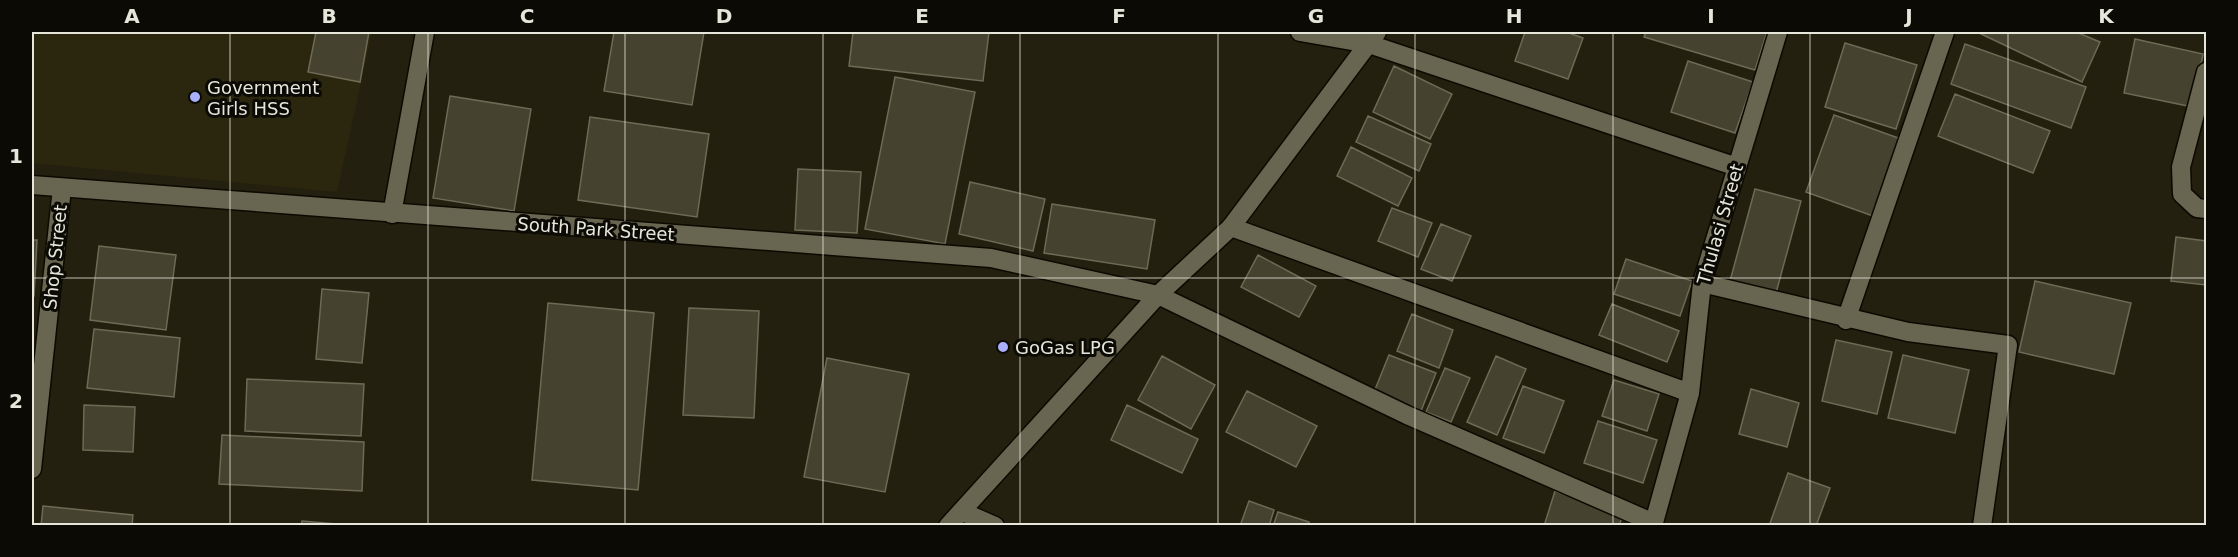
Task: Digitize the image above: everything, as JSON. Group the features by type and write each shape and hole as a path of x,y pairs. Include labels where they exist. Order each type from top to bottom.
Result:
{"street":[{"path":"392,214 425,32"},
{"path":"1300,32 1373,38 1737,167"},
{"name":"Thulasi Street","path":"1654,524 1690,393 1702,283 1778,32"},
{"path":"1846,320 1945,32"},
{"path":"948,525 963,512 1158,295 1231,227 1373,38"},
{"path":"2206,72 2181,167 2182,194 2196,208 2206,209"},
{"name":"South Park Street","path":"32,185 991,258 1158,295 1407,415 1654,524"},
{"name":"Shop Street","path":"32,469 62,188"},
{"path":"1231,227 1690,393"},
{"path":"1702,283 1846,320 1908,333 2008,345 1982,525"},
{"path":"963,512 995,525"}],"shaded area":[{"name":"Government Girls HSS","path":"32,32 372,32 337,192 32,163"}],"building":[{"path":"316,32 369,32 360,82 308,72"},
{"path":"614,32 704,32 692,105 604,91"},
{"path":"853,32 989,32 983,81 849,66"},
{"path":"1525,32 1566,32 1583,38 1568,79 1515,61"},
{"path":"1646,32 1767,32 1755,70 1644,37"},
{"path":"1977,32 2076,32 2100,42 2082,82"},
{"path":"2135,39 2203,54 2193,107 2124,93"},
{"path":"1845,43 1917,65 1896,129 1825,107"},
{"path":"1965,44 2086,87 2071,128 1951,84"},
{"path":"1688,61 1753,82 1735,133 1671,112"},
{"path":"1394,66 1452,94 1430,139 1373,112"},
{"path":"895,77 975,92 945,244 865,229"},
{"path":"1955,94 2050,131 2033,173 1938,136"},
{"path":"450,96 531,109 514,211 433,198"},
{"path":"1834,115 1901,139 1873,216 1806,192"},
{"path":"1368,116 1431,144 1419,171 1356,142"},
{"path":"590,117 709,134 697,217 578,200"},
{"path":"1351,147 1412,178 1398,206 1337,176"},
{"path":"798,169 861,172 857,233 795,230"},
{"path":"970,182 1045,199 1033,251 959,234"},
{"path":"1755,189 1801,201 1776,293 1730,281"},
{"path":"1052,204 1155,220 1147,269 1044,253"},
{"path":"1392,208 1432,223 1418,257 1378,241"},
{"path":"1441,224 1471,236 1452,281 1421,269"},
{"path":"2176,237 2206,241 2206,285 2171,281"},
{"path":"32,240 37,240 34,296 32,296"},
{"path":"99,246 176,255 166,330 90,320"},
{"path":"1258,255 1316,286 1299,317 1241,287"},
{"path":"1626,259 1692,281 1680,316 1614,294"},
{"path":"2035,281 2131,303 2114,374 2019,352"},
{"path":"322,289 369,293 362,363 316,359"},
{"path":"548,303 654,313 638,490 532,480"},
{"path":"1612,304 1679,331 1667,362 1599,335"},
{"path":"689,308 759,311 754,418 683,415"},
{"path":"1412,314 1453,330 1439,368 1397,351"},
{"path":"94,329 180,338 174,397 87,388"},
{"path":"1836,340 1892,352 1877,414 1822,401"},
{"path":"1389,355 1436,373 1421,411 1374,392"},
{"path":"1903,355 1969,370 1955,433 1888,418"},
{"path":"1162,356 1215,385 1191,429 1138,400"},
{"path":"1496,356 1526,369 1497,435 1467,422"},
{"path":"827,358 909,374 885,492 804,477"},
{"path":"1445,368 1470,378 1451,422 1426,412"},
{"path":"247,379 364,384 361,436 245,431"},
{"path":"1614,380 1659,394 1647,431 1602,416"},
{"path":"1523,386 1564,401 1544,453 1503,438"},
{"path":"1751,389 1799,403 1787,447 1739,434"},
{"path":"1247,391 1317,426 1296,467 1226,432"},
{"path":"84,405 135,407 133,452 83,450"},
{"path":"1127,405 1198,439 1182,473 1111,440"},
{"path":"1598,421 1657,440 1643,483 1584,463"},
{"path":"222,435 364,442 362,491 219,484"},
{"path":"1788,473 1830,488 1816,526 1769,526"},
{"path":"1555,491 1623,514 1619,526 1544,526"},
{"path":"1249,501 1274,510 1269,526 1240,526"},
{"path":"43,506 133,515 132,526 41,526"},
{"path":"1278,512 1309,522 1308,526 1273,526"},
{"path":"302,521 348,525 301,526"}],"place":[{"name":"Government Girls HSS","path":"195,97"},
{"name":"GoGas LPG","path":"1003,347"}]}
